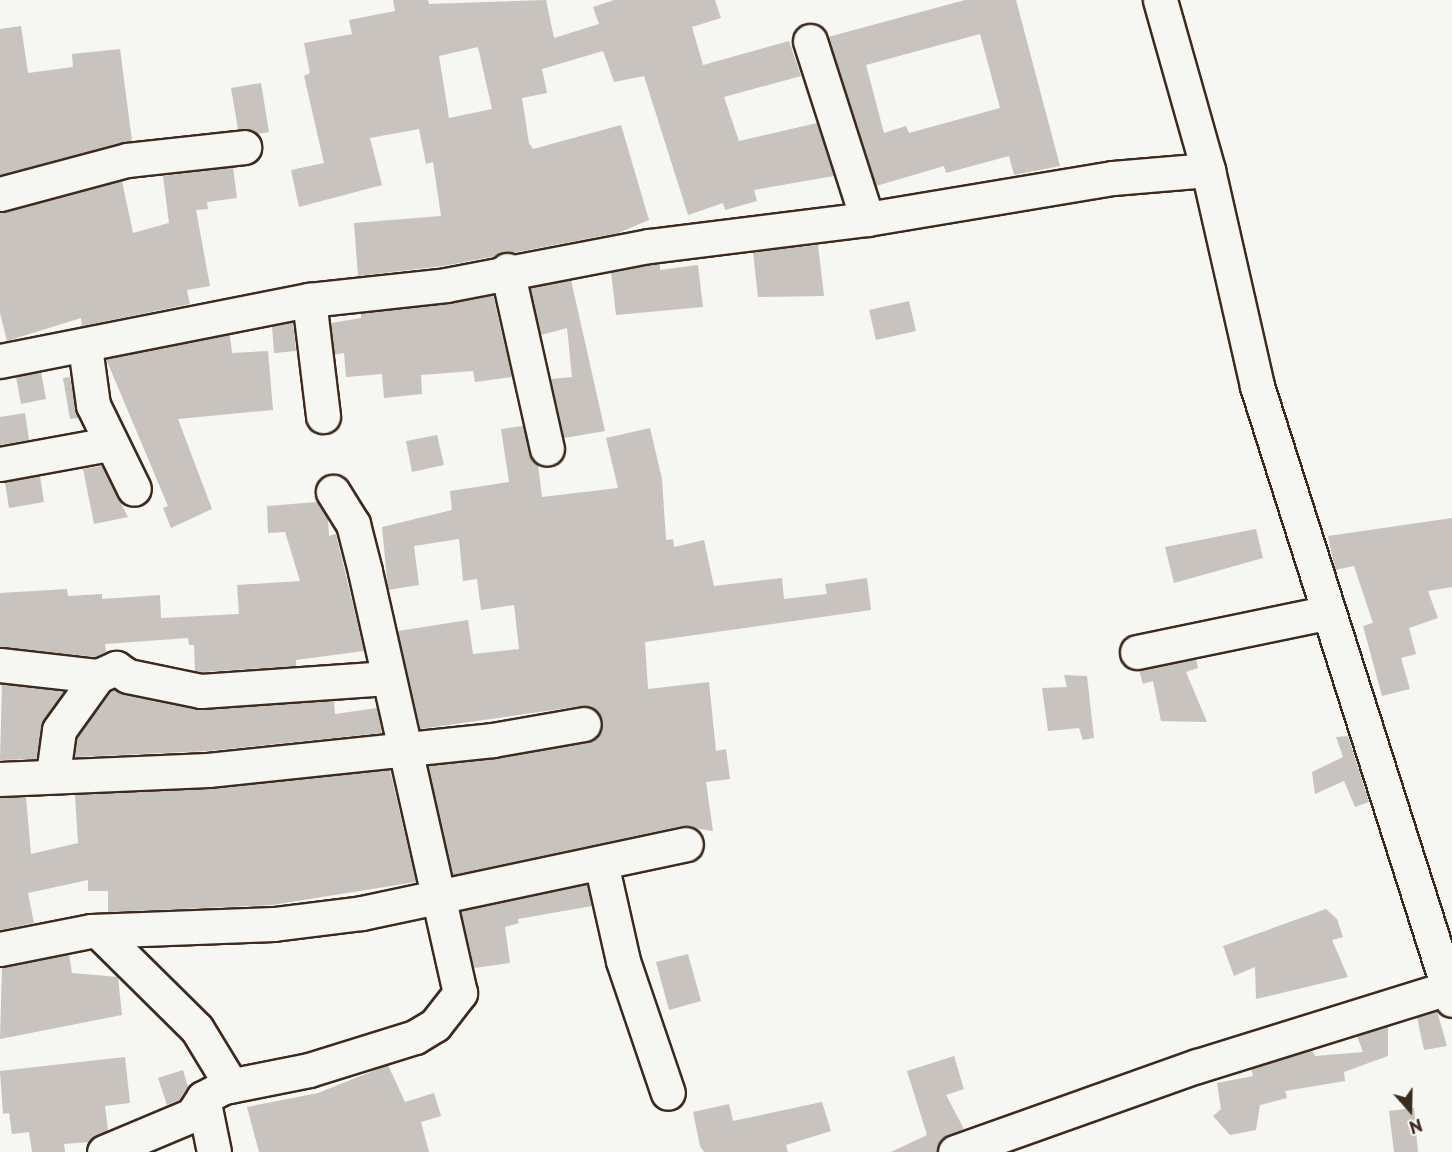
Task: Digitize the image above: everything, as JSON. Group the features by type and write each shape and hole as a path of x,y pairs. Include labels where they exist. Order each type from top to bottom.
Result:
{"street":[{"path":"955,1152 1197,1066 1450,994 1326,613 1257,386 1208,170 1160,0"},
{"path":"810,41 867,219"},
{"path":"0,194 127,160 244,147"},
{"path":"0,361 85,347 309,300 446,285 507,270 867,219 1113,178 1208,170"},
{"path":"507,270 548,449"},
{"path":"309,300 324,416"},
{"path":"85,347 98,446 134,489"},
{"path":"0,464 98,446"},
{"path":"104,1152 192,1115 216,1091 320,1067 435,1026 460,993 402,751 353,524 333,492"},
{"path":"1137,652 1326,613"},
{"path":"0,665 115,674 201,691 388,678"},
{"path":"63,774 60,730 115,674"},
{"path":"0,779 63,774 208,770 402,751 584,724"},
{"path":"0,949 86,932 274,924 438,900 686,844"},
{"path":"601,862 623,961 668,1093"},
{"path":"86,932 197,1029 216,1091 214,1152"}],"building":[{"path":"393,0 428,0 429,4 546,0 554,38 599,24 593,7 614,0 715,0 721,18 692,27 703,65 789,41 801,76 724,97 739,141 817,123 834,176 754,190 757,201 725,210 723,203 688,215 644,76 614,82 603,51 542,69 547,93 522,98 529,143 533,149 621,125 649,220 618,233 443,266 358,276 354,223 441,216 433,162 426,164 419,129 370,138 382,185 299,207 291,170 324,163 304,76 310,73 304,43 352,34 349,20 395,11","holes":["478,47 492,109 449,118 439,56"]},
{"path":"965,0 1016,0 1060,166 1014,175 1009,156 946,173 944,166 876,186 828,37","holes":["980,34 1000,108 909,133 906,126 884,133 866,65"]},
{"path":"21,26 28,73 73,67 72,54 120,49 132,141 0,175 0,29"},
{"path":"261,83 269,132 257,134 238,129 231,88"},
{"path":"233,167 237,198 207,202 208,209 196,210 210,286 187,290 190,304 82,326 81,318 7,341 0,313 0,212 122,181 133,233 169,223 163,176"},
{"path":"818,245 824,296 758,297 753,252"},
{"path":"660,264 660,270 698,265 703,307 616,315 611,272"},
{"path":"571,280 605,431 564,438 551,379 572,377 567,328 541,335 530,288"},
{"path":"493,295 512,377 475,382 473,371 421,375 422,394 384,398 382,374 346,377 344,353 334,355 331,323 361,318 361,313"},
{"path":"909,301 916,331 876,340 869,310"},
{"path":"293,322 296,351 274,353 272,326"},
{"path":"230,335 232,353 268,351 273,410 178,419 212,509 171,528 163,508 168,506 106,359"},
{"path":"41,372 46,399 21,404 16,377"},
{"path":"70,377 78,418 70,419 63,378"},
{"path":"25,413 29,440 0,445 0,417"},
{"path":"523,426 538,465 542,497 618,488 606,438 650,428 662,479 666,540 673,539 674,547 704,540 714,586 782,578 784,599 827,594 825,584 867,578 871,610 645,642 648,689 709,682 716,751 726,749 730,779 706,782 713,831 682,826 453,875 428,766 587,742 602,730 598,712 581,706 420,729 398,631 468,620 473,654 519,649 514,605 481,610 477,579 463,581 459,539 414,546 419,585 388,590 382,527 452,510 450,491 509,482 501,429"},
{"path":"437,435 444,465 412,472 406,441"},
{"path":"102,466 128,517 94,524 83,469"},
{"path":"40,476 44,502 9,508 5,482"},
{"path":"317,502 328,519 329,536 336,534 364,651 296,660 296,666 202,672 195,671 194,645 189,645 188,638 105,644 106,652 95,657 0,647 0,593 67,589 68,596 102,594 102,599 160,595 161,618 239,614 237,585 300,581 285,532 268,533 267,506"},
{"path":"1452,518 1452,587 1428,591 1438,618 1409,628 1416,654 1401,658 1410,689 1382,696 1363,626 1373,623 1354,566 1335,570 1328,536"},
{"path":"1256,529 1263,558 1174,583 1165,547"},
{"path":"1196,659 1198,668 1186,672 1207,722 1161,721 1153,681 1143,684 1139,670"},
{"path":"1064,675 1087,676 1094,738 1083,740 1079,728 1048,731 1042,688 1067,687"},
{"path":"2,684 64,691 44,720 36,759 0,760"},
{"path":"114,689 202,710 334,701 335,714 377,708 382,733 207,751 74,757 77,737"},
{"path":"1348,736 1369,802 1355,807 1344,781 1315,794 1312,772 1343,757 1336,737"},
{"path":"390,770 416,882 272,905 108,912 108,891 88,891 88,880 28,893 34,923 0,930 0,798 26,797 31,854 78,843 75,795 210,789"},
{"path":"587,884 592,906 518,919 519,923 505,927 510,963 474,968 461,911"},
{"path":"1326,909 1337,919 1343,937 1332,940 1348,977 1256,999 1255,967 1234,976 1223,946"},
{"path":"69,954 72,973 118,977 122,1015 0,1039 2,967"},
{"path":"688,954 701,1001 669,1010 656,962"},
{"path":"1437,1011 1447,1046 1424,1050 1417,1017"},
{"path":"1388,1026 1388,1056 1344,1072 1345,1081 1285,1091 1287,1098 1260,1105 1256,1130 1230,1135 1213,1116 1221,1109 1217,1083 1253,1076 1251,1069 1312,1050 1315,1056 1363,1052 1357,1036"},
{"path":"954,1056 964,1089 946,1095 964,1129 941,1139 937,1152 891,1152 927,1135 907,1071"},
{"path":"125,1057 130,1103 105,1106 108,1130 89,1142 64,1144 65,1152 32,1152 29,1132 12,1134 9,1113 3,1114 0,1071"},
{"path":"388,1065 405,1102 434,1093 441,1116 421,1122 429,1152 259,1152 247,1107 318,1093"},
{"path":"183,1070 188,1087 179,1100 167,1105 158,1078"},
{"path":"822,1102 831,1131 786,1145 788,1152 704,1152 700,1146 693,1112 729,1104 733,1121"},
{"path":"1414,1108 1418,1152 1394,1152 1389,1111"}]}
